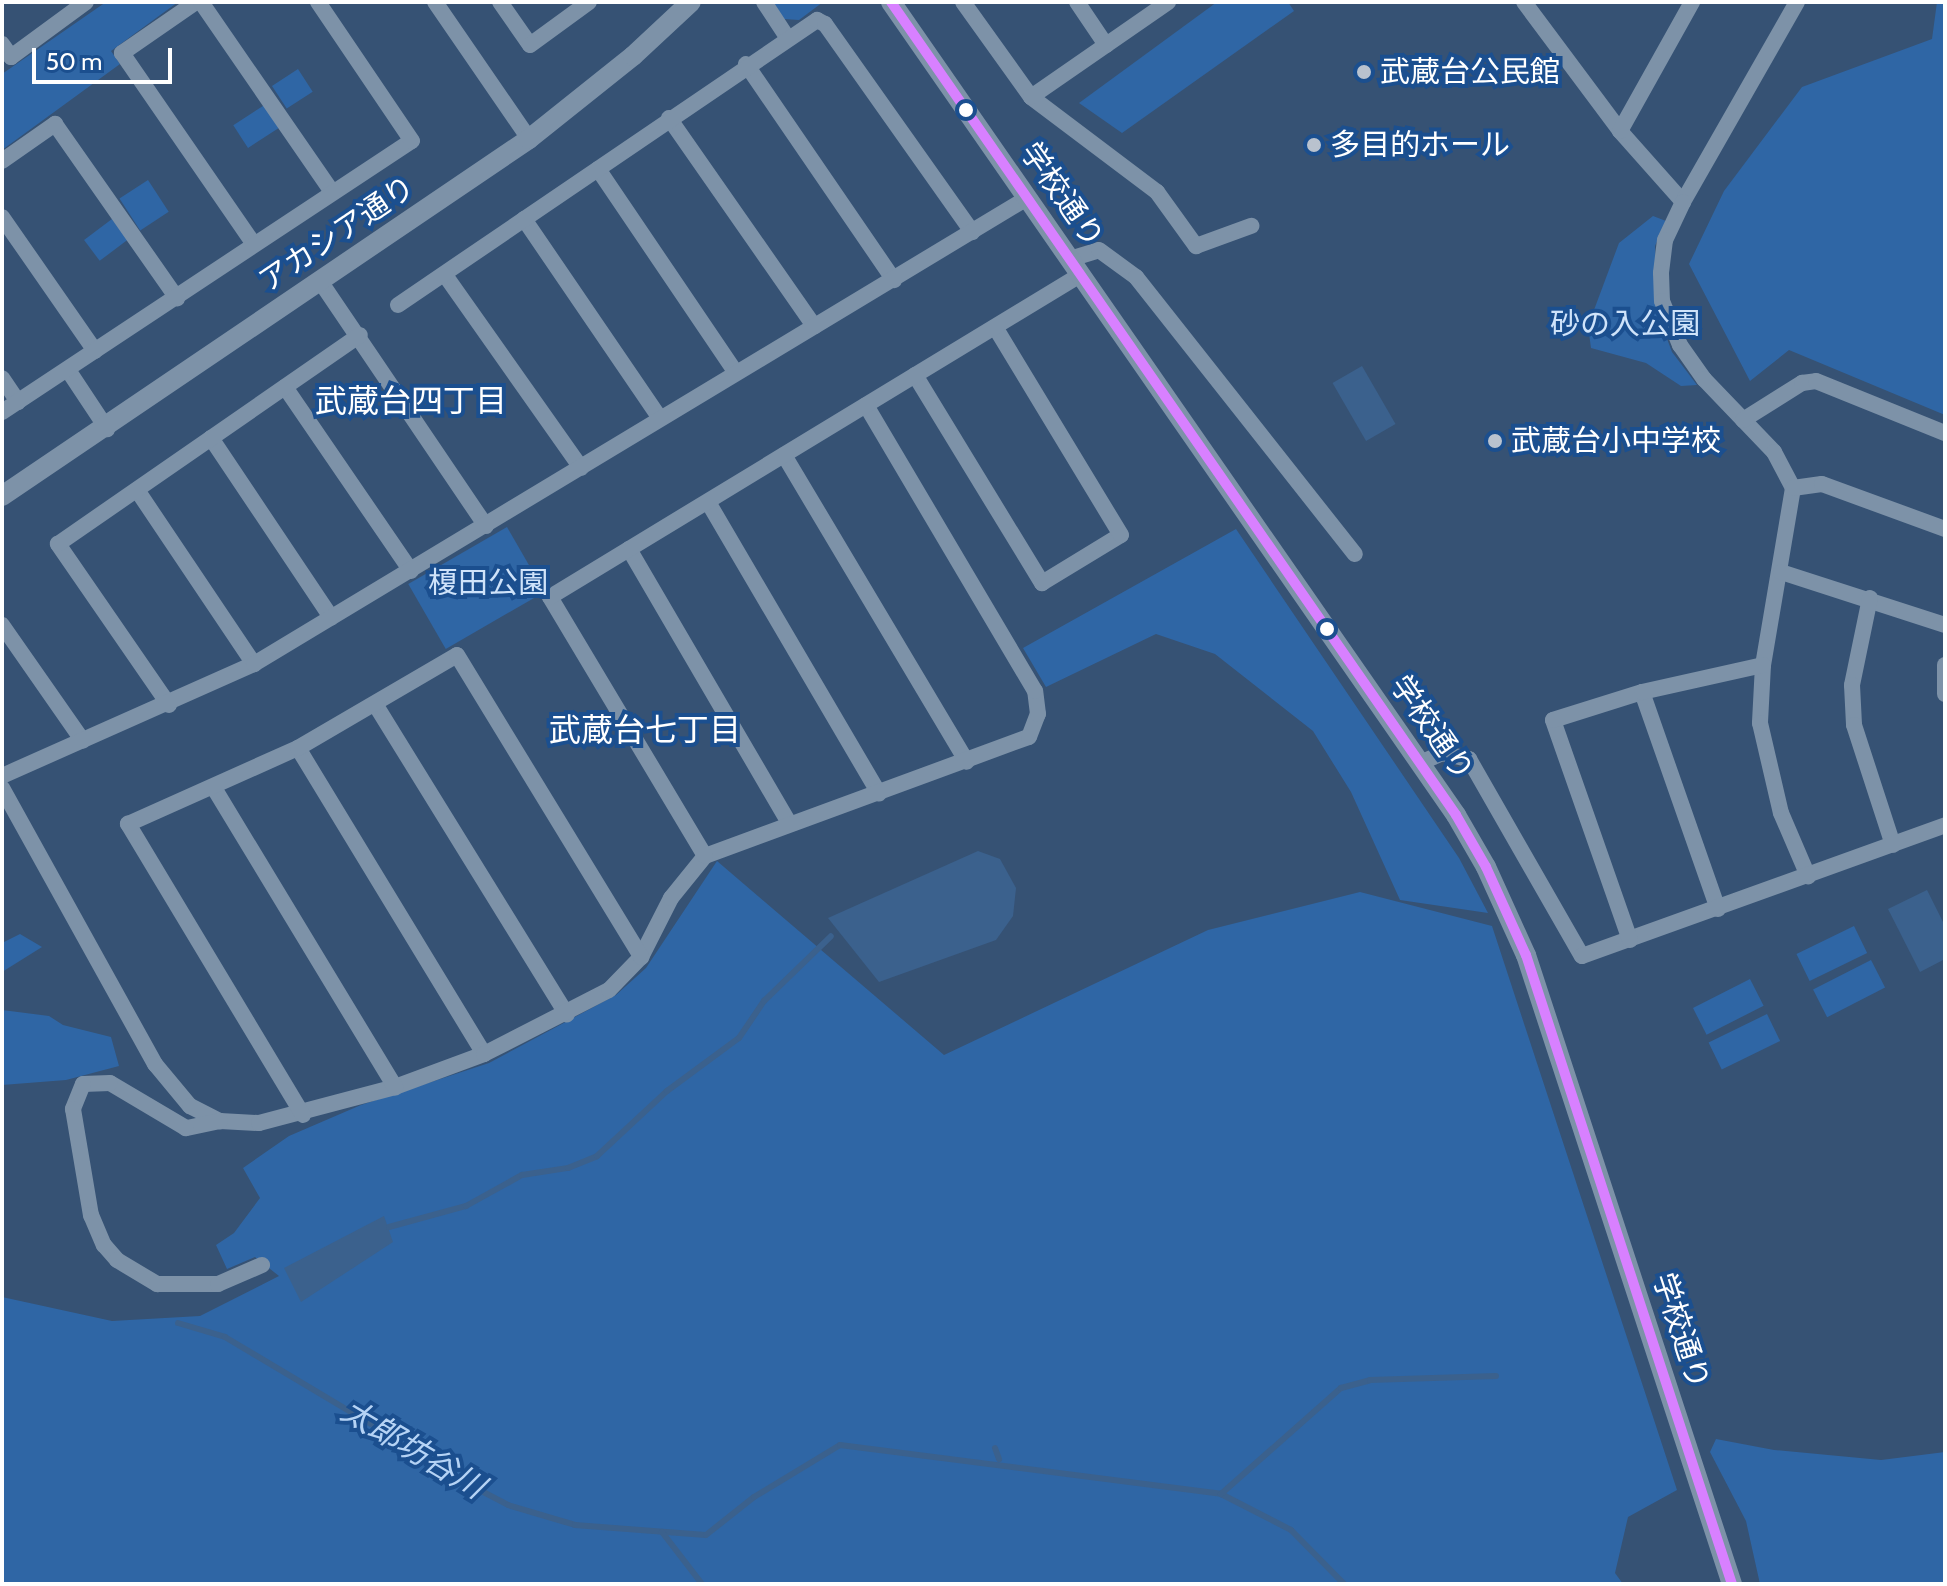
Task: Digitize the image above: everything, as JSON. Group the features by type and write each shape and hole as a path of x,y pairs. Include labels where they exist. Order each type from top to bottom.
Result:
{"street":[{"path":"2,44 11,57 86,2"},
{"path":"254,244 122,53 199,2 332,192"},
{"path":"2,412 412,141 318,2"},
{"path":"435,2 529,139"},
{"path":"500,2 530,45 589,2"},
{"name":"アカシア通り","path":"2,496 107,429 529,139 633,56 691,2"},
{"path":"764,2 787,37"},
{"name":"学校通り","path":"891,2 1420,763 1486,867 1526,955 1732,1584"},
{"path":"963,2 1031,97 1157,192 1196,246 1251,226"},
{"path":"1077,2 1106,45"},
{"path":"1031,97 1168,2"},
{"path":"1524,2 1620,131 1683,202"},
{"path":"1620,131 1692,2"},
{"path":"1797,2 1683,202 1665,240 1662,301 1686,353 1774,452 1793,488 1763,665 1760,723 1767,769 1808,876"},
{"path":"398,305 746,64 817,20 825,24 972,232"},
{"path":"746,64 894,280"},
{"path":"669,118 814,326"},
{"path":"2,161 55,124 177,298"},
{"path":"598,169 736,373"},
{"path":"2,776 169,705 254,664 486,526 659,417 894,280 1027,198"},
{"path":"2,217 95,351"},
{"path":"524,219 659,417"},
{"path":"705,856 550,597 995,327 1099,250 1136,277 1355,554"},
{"path":"445,275 581,468"},
{"path":"320,281 360,335 486,526"},
{"path":"915,375 1042,583 1121,535 995,327"},
{"path":"169,705 58,544 360,335"},
{"path":"68,370 107,429"},
{"path":"2,378 18,402"},
{"path":"1743,420 1802,383 1816,381 1945,433"},
{"path":"285,387 411,571"},
{"path":"262,1265 218,1284 157,1284 117,1260 104,1245 91,1215 73,1109 83,1084 110,1083 186,1128 220,1121 259,1123 303,1115 395,1087 484,1054 567,1015 609,990 641,957 671,898 705,856 1029,737 1038,714 1035,691 866,405"},
{"path":"211,438 331,617"},
{"path":"784,455 967,762"},
{"path":"1793,488 1822,484 1945,529"},
{"path":"137,490 254,664"},
{"path":"708,502 879,794"},
{"path":"629,549 789,823"},
{"path":"1781,572 1870,598 1945,625"},
{"path":"1870,598 1852,685 1854,725 1893,845"},
{"path":"2,625 83,741"},
{"path":"303,1115 128,824 298,748 457,655 641,957"},
{"path":"1630,940 1553,720 1642,692 1763,665"},
{"path":"1945,665 1945,694"},
{"path":"1642,692 1718,909"},
{"path":"375,704 567,1015"},
{"path":"298,748 484,1054"},
{"path":"1420,763 1442,753 1469,759 1582,956 1945,825"},
{"path":"2,788 169,1085 190,1106 220,1121"},
{"path":"214,788 395,1087"}],"green space":[{"path":"106,2 178,2 111,51 120,64 2,150 2,74"},
{"path":"773,2 823,2 799,20 784,19"},
{"path":"1217,2 1288,2 1294,11 1122,133 1079,103"},
{"path":"1937,2 1945,2 1945,415 1789,350 1750,381 1689,264 1724,191 1802,87 1932,39"},
{"path":"298,69 313,92 287,109 272,86"},
{"path":"266,104 281,127 248,148 233,125"},
{"path":"148,180 169,212 140,230 119,199"},
{"name":"砂の入公園","path":"1653,216 1666,221 1655,246 1660,320 1672,352 1697,385 1681,386 1646,363 1591,348 1588,326 1619,243"},
{"path":"112,219 128,240 100,261 84,240"},
{"name":"榎田公園","path":"507,527 544,592 446,649 408,584"},
{"path":"1236,529 1459,858 1488,913 1400,900 1351,792 1313,731 1215,654 1156,634 1046,687 1023,648"},
{"path":"717,861 944,1055 1208,930 1360,892 1492,926 1677,1490 1628,1517 1615,1573 1623,1584 2,1584 2,1297 112,1321 200,1316 279,1276 255,1257 227,1269 216,1245 234,1233 260,1198 243,1168 289,1136 361,1105 489,1063 616,995 646,968"},
{"path":"1854,926 1867,953 1810,981 1796,954"},
{"path":"20,934 42,947 2,972 2,943"},
{"path":"1871,960 1885,988 1827,1017 1813,990"},
{"path":"1750,979 1764,1006 1707,1035 1693,1008"},
{"path":"2,1010 49,1016 63,1025 111,1037 119,1066 66,1080 2,1085"},
{"path":"1767,1014 1780,1041 1722,1069 1709,1042"},
{"path":"1716,1439 1774,1450 1881,1460 1945,1452 1945,1584 1760,1584 1746,1521 1710,1452"}],"shaded area":[{"path":"1362,366 1396,424 1366,441 1333,383"},
{"path":"978,851 1000,859 1016,888 1013,916 996,940 879,982 828,918"},
{"path":"1927,890 1945,926 1945,959 1920,972 1888,909"},
{"path":"384,1216 393,1242 301,1302 284,1268"}],"waterway":[{"path":"389,1227 466,1206 522,1175 568,1168 597,1156 667,1091 739,1038 764,1001 831,936"},
{"name":"太郎坊谷川","path":"178,1323 225,1337 386,1433 414,1456 508,1505 575,1525 706,1535 754,1497 840,1445 1221,1494 1291,1530 1344,1584"},
{"path":"1221,1494 1341,1388 1370,1380 1496,1376"},
{"path":"995,1448 999,1459"},
{"path":"662,1532 702,1584"}],"transit line":[{"path":"891,2 1456,815 1486,867 1526,955 1732,1584"}],"place":[{"name":"武蔵台公民館","path":"1364,72"},
{"name":"多目的ホール","path":"1314,145"},
{"name":"武蔵台小中学校","path":"1495,441"}],"district":[{"name":"武蔵台四丁目","path":"411,401"},
{"name":"武蔵台七丁目","path":"645,730"}]}
